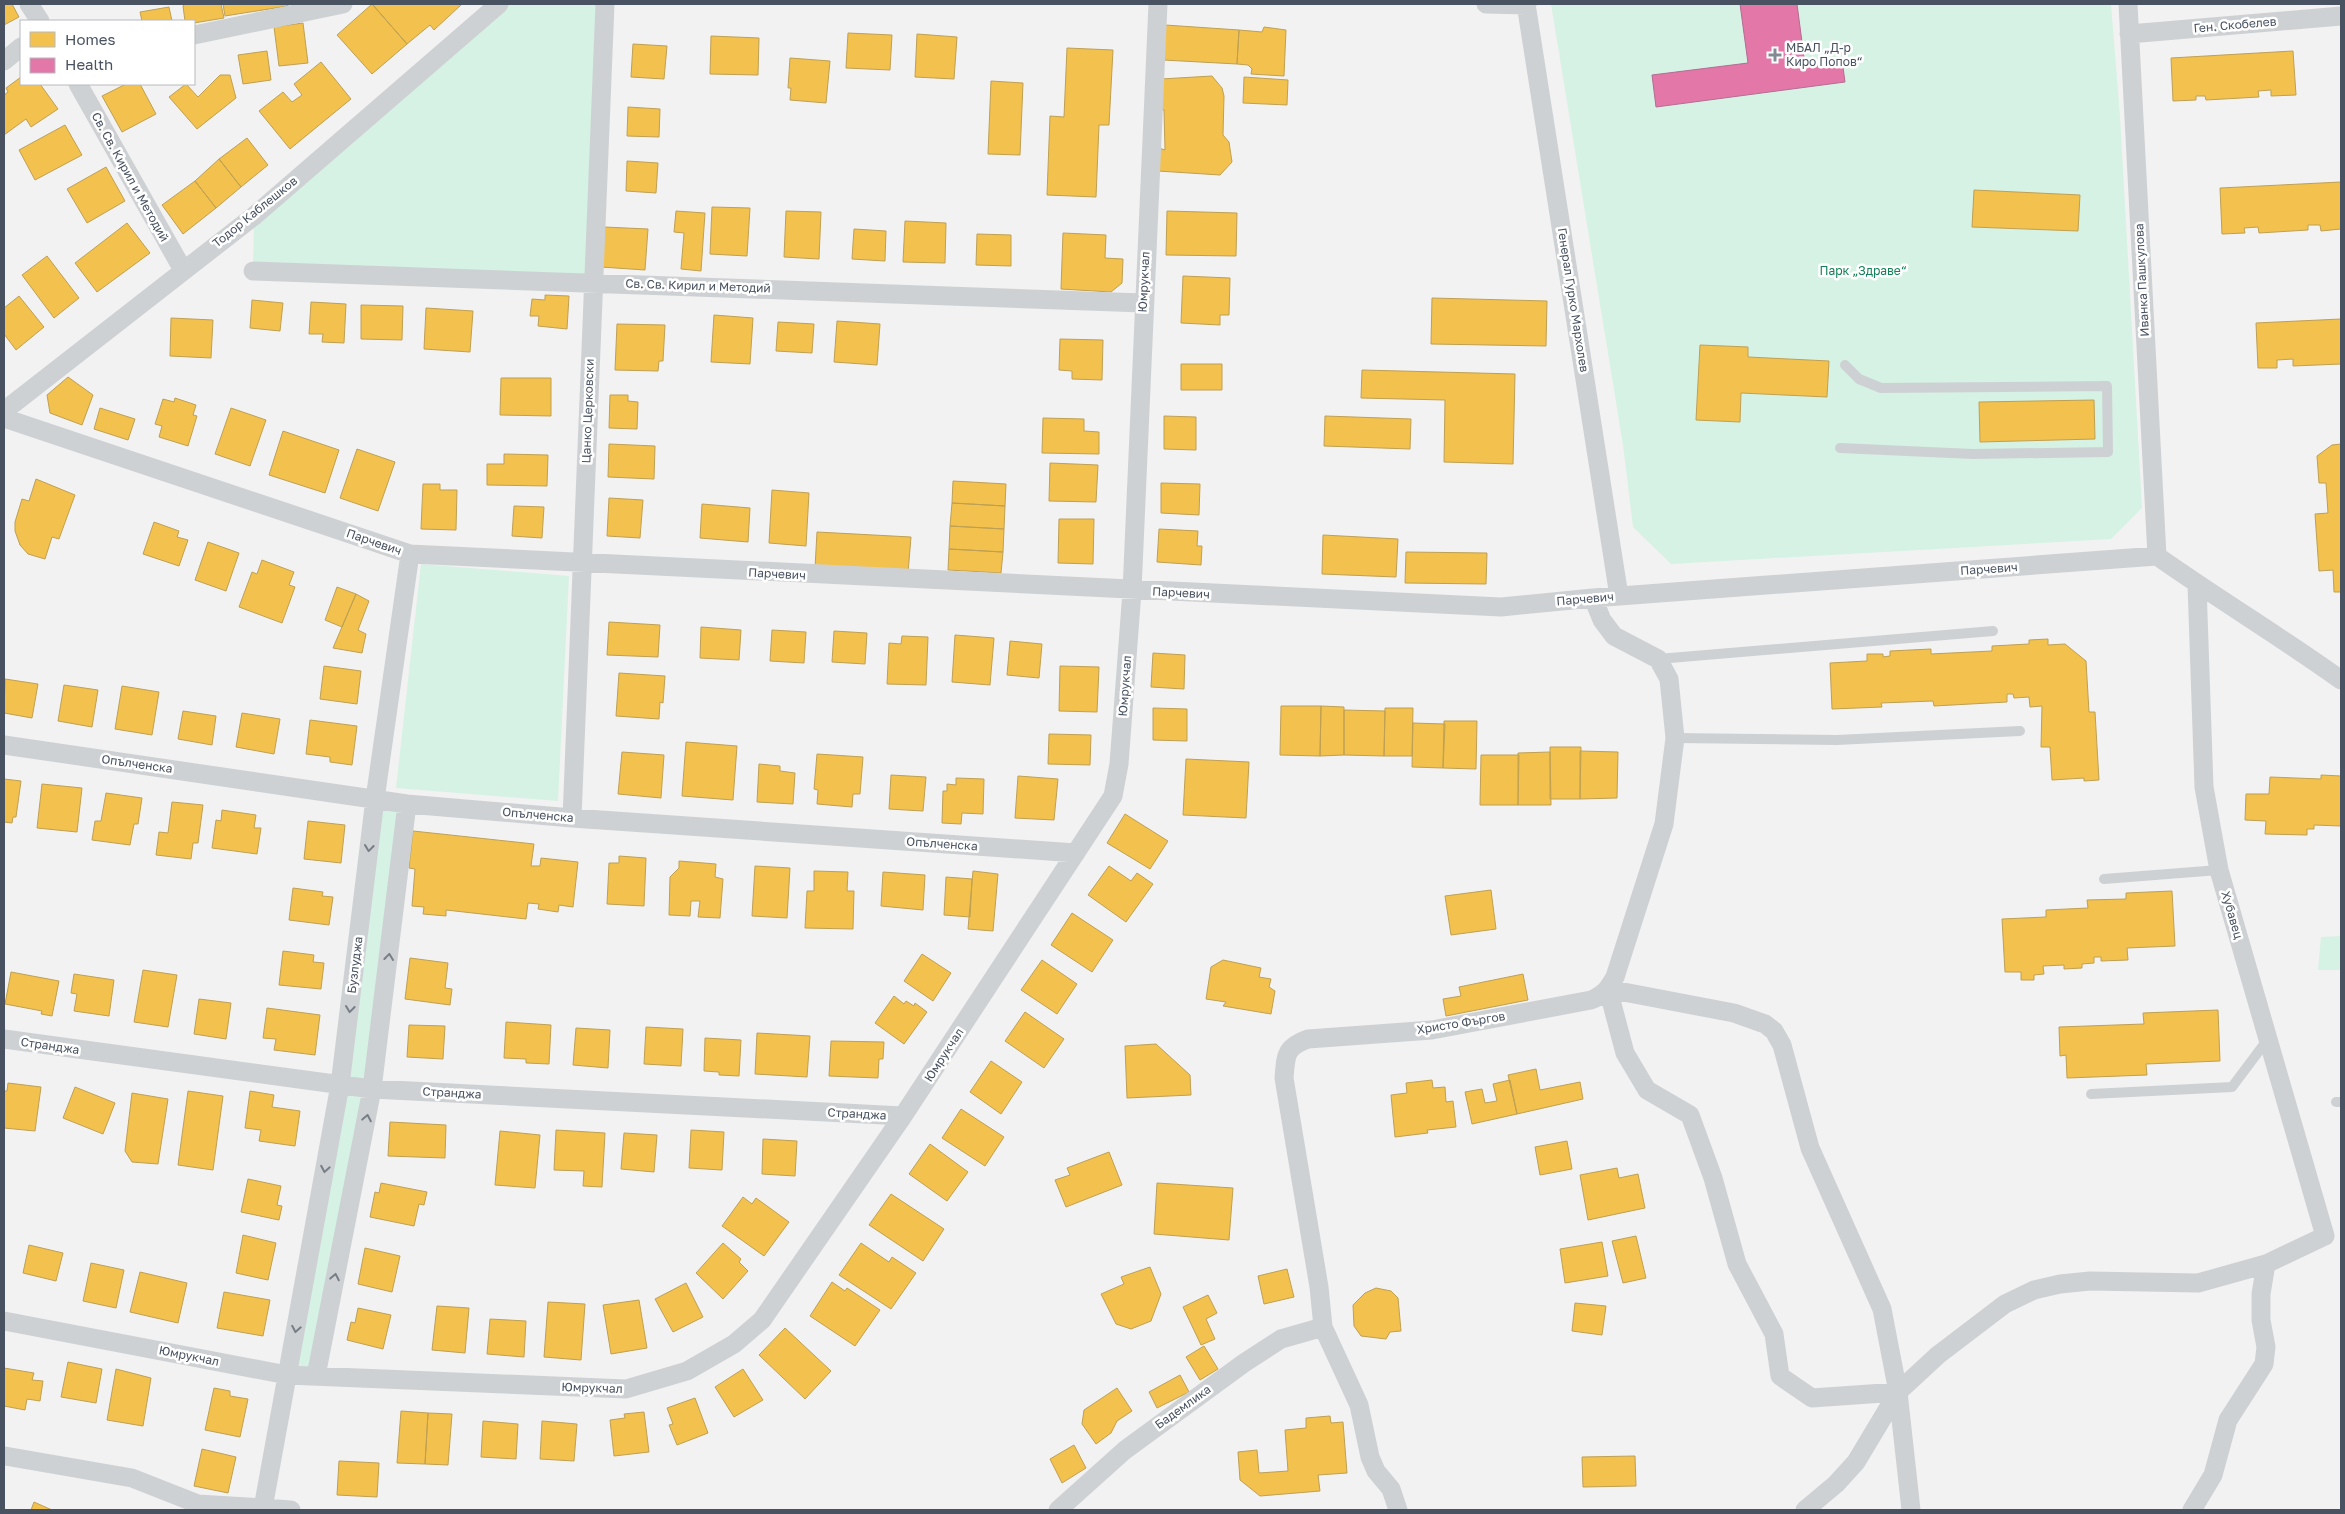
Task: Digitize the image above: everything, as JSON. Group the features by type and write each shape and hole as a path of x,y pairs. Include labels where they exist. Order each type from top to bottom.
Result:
{"street":[{"path":"30,4 39,20"},
{"path":"195,35 343,4"},
{"name":"Тодор Каблешков","path":"4,411 254,216 499,4"},
{"name":"Цанко Церковски","path":"572,818 604,4"},
{"name":"Юмрукчал","path":"4,1321 287,1375 626,1390 687,1371 734,1344 762,1320 903,1116 1113,796 1120,764 1132,591 1143,303 1158,4"},
{"path":"1486,4 1527,4"},
{"name":"Генерал Гурко Мархолев","path":"1527,4 1619,596"},
{"name":"Иванка Пашкулова","path":"2128,4 2158,556"},
{"name":"Ген. Скобелев","path":"2129,34 2341,16"},
{"path":"4,61 20,48"},
{"name":"Св. Св. Кирил и Методий","path":"79,85 183,270"},
{"name":"Св. Св. Кирил и Методий","path":"253,271 1143,303"},
{"name":"Парчевич","path":"4,418 410,554 1132,591 1501,607 1593,598 2158,556"},
{"name":"Бузлуджа","path":"263,1508 340,1085 375,799 410,554"},
{"path":"2158,556 2197,585 2301,651 2341,680"},
{"name":"Хубавец","path":"2197,585 2204,787 2219,870 2325,1236 2266,1264"},
{"path":"1593,598 1602,620 1614,636 1658,659 1669,679 1676,738 1664,824 1615,977 1608,989 1625,1053 1647,1090 1690,1115 1714,1178 1737,1264 1774,1334 1780,1376 1812,1398 1898,1392"},
{"name":"Опълченска","path":"4,745 407,804 572,818 1076,853"},
{"path":"316,1376 372,1089 407,804"},
{"path":"1608,989 1734,1013 1765,1024 1774,1031 1782,1045 1810,1148 1882,1309 1898,1392 1911,1510"},
{"name":"Христо Фъргов","path":"1323,1327 1319,1287 1284,1078 1286,1057 1293,1044 1308,1039 1432,1030 1591,1000 1602,995 1608,989"},
{"name":"Странджа","path":"4,1040 372,1089 903,1116"},
{"path":"1806,1510 1836,1484 1856,1462 1898,1392 1975,1324 2005,1304 2034,1290 2060,1284 2090,1281 2198,1283 2266,1264 2261,1294 2261,1320 2266,1347 2264,1364 2228,1420 2213,1475 2192,1510"},
{"path":"1323,1327 1360,1405 1370,1457 1376,1472 1391,1489 1398,1510"},
{"name":"Бадемлика","path":"1058,1510 1125,1450 1244,1363 1281,1339 1323,1327"},
{"path":"5,1456 132,1478 198,1507 291,1510"}],"lane":[{"path":"1840,448 1973,454 2108,452 2106,386 1881,388 1858,379 1844,365"},
{"path":"1658,659 1993,631"},
{"path":"1676,738 1837,740 2020,730"},
{"path":"2104,879 2219,870"},
{"path":"2090,1094 2232,1087 2268,1039"}],"green space":[{"path":"499,4 605,4 594,282 253,271 254,216"},
{"name":"Парк „Здраве“","path":"1551,4 2111,4 2120,116 2142,508 2111,539 1671,564 1633,527 1623,445"},
{"path":"421,564 569,576 558,801 396,788"},
{"path":"375,799 407,804 372,1089 316,1376 287,1375"},
{"path":"2341,936 2341,970 2318,970 2321,937"}],"building: Homes":[{"path":"4,4 12,4 19,17 4,25"},
{"path":"185,4 221,4 224,18 195,23 195,20 185,20 183,6"},
{"path":"223,4 288,4 288,6 225,16"},
{"path":"372,4 407,44 372,74 337,35"},
{"path":"372,4 462,4 434,30 430,25 407,44"},
{"path":"169,7 172,20 142,20 140,12"},
{"path":"303,23 308,63 279,66 274,27"},
{"path":"1165,25 1239,30 1237,64 1163,60"},
{"path":"1264,27 1286,30 1284,76 1251,74 1252,69 1248,65 1237,64 1239,30 1262,32"},
{"path":"848,33 892,35 890,70 846,68"},
{"path":"917,34 957,37 954,79 915,77"},
{"path":"711,36 759,38 758,75 710,74"},
{"path":"633,44 667,46 664,79 631,77"},
{"path":"1067,48 1113,50 1109,125 1099,125 1096,197 1047,195 1050,116 1064,117"},
{"path":"267,51 271,80 243,84 238,55"},
{"path":"2293,51 2296,95 2271,96 2271,90 2258,91 2259,97 2206,100 2205,96 2196,96 2196,100 2173,101 2171,58"},
{"path":"790,58 830,61 826,103 790,100 791,88 788,88"},
{"path":"321,62 351,99 290,149 259,111 283,92 292,102 302,95 294,84"},
{"path":"220,75 230,75 236,98 197,129 169,97 187,85 198,97"},
{"path":"1212,76 1222,88 1224,96 1223,135 1229,142 1232,162 1220,175 1158,171 1159,148 1165,150 1164,110 1158,109 1161,79"},
{"path":"1244,77 1288,80 1287,105 1243,103"},
{"path":"20,78 20,85 41,85 58,109 31,127 26,119 4,135 4,95 8,92 6,88"},
{"path":"991,81 1023,83 1020,155 988,154"},
{"path":"124,85 141,85 156,114 122,132 102,96"},
{"path":"628,107 660,109 659,137 627,136"},
{"path":"65,125 82,155 35,180 19,150"},
{"path":"247,138 268,165 241,187 219,159"},
{"path":"219,159 241,187 216,208 195,181"},
{"path":"627,161 658,163 656,193 626,191"},
{"path":"106,167 125,201 87,223 67,189"},
{"path":"195,181 216,208 183,234 162,205"},
{"path":"2341,182 2341,229 2321,231 2320,225 2308,225 2308,230 2259,233 2258,227 2244,228 2245,233 2222,234 2220,188"},
{"path":"1974,190 2080,195 2078,231 1972,227"},
{"path":"712,207 750,208 747,256 710,254"},
{"path":"676,211 705,213 701,271 681,269 684,233 674,232"},
{"path":"786,211 821,212 819,259 784,257"},
{"path":"1167,211 1237,213 1236,256 1166,255"},
{"path":"905,221 946,223 945,263 903,262"},
{"path":"127,223 150,253 97,292 75,263"},
{"path":"604,227 648,229 645,270 601,267"},
{"path":"854,229 886,231 885,261 852,259"},
{"path":"1063,233 1106,235 1105,258 1123,259 1122,283 1111,292 1061,289"},
{"path":"977,234 1011,235 1011,266 976,265"},
{"path":"47,256 79,298 54,318 22,275"},
{"path":"1183,276 1230,278 1229,315 1220,315 1220,325 1181,323"},
{"path":"545,295 569,296 567,329 538,326 539,316 530,316 532,299 545,300"},
{"path":"19,296 44,327 16,350 4,334 4,308"},
{"path":"1432,298 1547,301 1546,346 1431,344"},
{"path":"252,300 283,303 280,331 250,328"},
{"path":"311,302 346,304 344,343 322,342 323,334 309,334"},
{"path":"361,305 403,306 402,340 361,339"},
{"path":"426,308 473,311 470,352 424,349"},
{"path":"714,315 753,318 750,364 711,362"},
{"path":"171,318 213,320 211,358 170,356"},
{"path":"2341,319 2341,364 2293,366 2293,359 2277,360 2277,368 2258,368 2256,323"},
{"path":"837,321 880,324 877,365 834,362"},
{"path":"778,322 814,324 812,353 776,351"},
{"path":"617,324 665,325 663,361 659,361 658,371 615,370"},
{"path":"1060,339 1103,340 1102,380 1072,379 1072,371 1059,370"},
{"path":"1700,345 1748,347 1748,357 1829,361 1827,397 1741,393 1740,422 1696,420"},
{"path":"1181,364 1222,364 1222,390 1181,390"},
{"path":"1362,370 1515,374 1513,464 1444,462 1445,400 1361,398"},
{"path":"68,377 93,395 82,425 50,413 47,395"},
{"path":"501,378 551,378 551,416 500,415"},
{"path":"610,395 628,395 628,401 638,402 637,429 609,428"},
{"path":"175,398 196,405 193,415 197,416 188,446 159,437 162,426 155,424 163,399 174,402"},
{"path":"2094,400 2095,439 1980,442 1979,402"},
{"path":"100,408 135,419 128,440 94,429"},
{"path":"231,408 266,420 250,466 215,454"},
{"path":"1164,416 1196,417 1196,450 1164,449"},
{"path":"1325,416 1411,419 1410,449 1324,446"},
{"path":"1043,418 1084,419 1084,431 1099,432 1099,454 1042,453"},
{"path":"283,431 339,450 325,493 269,475"},
{"path":"609,444 655,446 654,479 608,477"},
{"path":"2341,444 2341,592 2334,592 2333,570 2319,571 2315,514 2328,513 2326,483 2319,483 2317,456 2332,445"},
{"path":"357,449 395,462 378,511 340,498"},
{"path":"504,454 548,455 547,486 487,485 487,464 504,464"},
{"path":"1050,463 1098,465 1096,502 1049,501"},
{"path":"36,479 75,495 59,539 52,537 45,559 28,554 20,545 15,531 15,522 22,499 29,501"},
{"path":"953,481 1006,484 1005,506 952,503"},
{"path":"1161,483 1200,484 1199,515 1161,513"},
{"path":"423,484 440,484 440,490 457,490 456,530 421,529"},
{"path":"772,490 809,493 806,546 769,543"},
{"path":"609,498 643,500 640,538 607,536"},
{"path":"952,503 1005,506 1004,529 950,526"},
{"path":"702,504 750,508 748,542 700,538"},
{"path":"514,506 544,507 542,538 512,536"},
{"path":"1059,519 1094,519 1093,564 1058,563"},
{"path":"154,522 179,531 177,537 188,540 179,566 143,554"},
{"path":"950,526 1004,529 1003,552 949,549"},
{"path":"1159,529 1198,531 1197,546 1202,546 1201,565 1157,562"},
{"path":"817,532 911,537 908,573 815,568"},
{"path":"1323,535 1398,539 1396,577 1322,574"},
{"path":"208,542 239,553 226,591 195,580"},
{"path":"949,549 1003,552 1001,573 948,570"},
{"path":"1406,552 1487,553 1486,584 1405,583"},
{"path":"262,560 294,572 289,585 295,587 282,623 239,607 252,572 257,574"},
{"path":"337,587 356,594 342,627 325,620"},
{"path":"356,594 369,601 358,630 366,634 362,653 333,648"},
{"path":"609,622 660,625 658,657 607,655"},
{"path":"701,627 741,630 739,660 700,658"},
{"path":"772,630 806,632 804,663 770,661"},
{"path":"834,631 867,633 865,664 832,662"},
{"path":"955,635 994,638 990,685 952,682"},
{"path":"902,636 928,637 926,685 887,684 889,643 901,644"},
{"path":"2048,639 2048,645 2065,644 2086,661 2089,712 2095,712 2099,780 2084,781 2084,778 2052,780 2050,747 2041,747 2042,706 2030,707 2029,697 2014,698 2013,694 2007,694 2007,702 1934,706 1933,701 1881,703 1882,707 1832,709 1830,663 1867,661 1867,654 1883,654 1883,657 1890,656 1890,651 1931,649 1931,654 1992,651 1992,646 2029,644 2029,640"},
{"path":"1010,641 1042,644 1039,678 1007,675"},
{"path":"1153,653 1185,655 1184,689 1151,687"},
{"path":"324,666 361,671 357,704 320,699"},
{"path":"1060,666 1099,667 1097,712 1059,711"},
{"path":"619,673 665,676 663,703 660,702 659,719 616,716"},
{"path":"5,679 38,684 32,718 4,713"},
{"path":"64,685 98,690 92,727 58,721"},
{"path":"122,686 159,692 152,735 115,729"},
{"path":"1281,706 1321,706 1320,756 1280,755"},
{"path":"1321,706 1344,707 1344,755 1320,756"},
{"path":"1153,708 1187,709 1187,741 1153,740"},
{"path":"1385,708 1413,708 1412,756 1384,756"},
{"path":"1344,710 1385,711 1384,756 1344,755"},
{"path":"183,711 216,716 212,745 178,739"},
{"path":"242,713 280,719 274,754 236,747"},
{"path":"310,720 357,726 352,765 330,762 330,757 306,754"},
{"path":"1444,721 1477,721 1476,769 1443,768"},
{"path":"1413,723 1445,724 1443,768 1412,767"},
{"path":"1049,734 1091,735 1090,765 1048,764"},
{"path":"686,742 737,746 733,800 682,796"},
{"path":"1550,747 1581,747 1580,799 1550,799"},
{"path":"1580,751 1618,752 1617,798 1580,799"},
{"path":"622,752 664,755 661,798 618,794"},
{"path":"1550,752 1551,805 1518,805 1518,753"},
{"path":"817,754 863,757 860,794 853,794 852,807 817,804 818,790 814,789"},
{"path":"1481,755 1519,755 1518,805 1480,805"},
{"path":"1186,759 1249,762 1246,818 1183,815"},
{"path":"759,764 780,766 780,771 795,773 793,804 757,802"},
{"path":"891,775 926,777 923,811 889,809"},
{"path":"2321,775 2341,776 2341,826 2314,825 2314,829 2307,829 2307,835 2265,834 2266,821 2245,820 2246,794 2269,794 2270,777 2321,779"},
{"path":"1018,776 1058,779 1054,820 1015,818"},
{"path":"956,778 984,779 983,814 962,813 961,824 942,823 943,791 947,791 947,784 956,785"},
{"path":"4,779 21,781 16,817 13,817 12,823 4,822"},
{"path":"42,784 82,788 77,832 37,828"},
{"path":"106,793 142,798 138,824 134,824 130,845 92,840 95,821 101,821"},
{"path":"172,802 203,805 198,843 193,843 191,859 156,855 159,832 168,833"},
{"path":"222,810 256,815 254,828 261,828 257,854 212,848 216,820 221,821"},
{"path":"1125,814 1168,841 1150,869 1107,843"},
{"path":"308,821 345,825 341,863 304,859"},
{"path":"413,831 534,844 531,866 540,866 541,858 578,862 573,907 559,905 558,912 538,909 539,904 528,903 526,919 446,910 446,916 423,914 424,907 412,906 415,869 409,868"},
{"path":"619,856 646,858 644,906 607,904 609,863 619,863"},
{"path":"679,861 716,864 715,877 723,879 720,918 698,917 700,901 691,901 690,916 669,915 670,877 679,868"},
{"path":"755,866 790,868 787,918 752,916"},
{"path":"1109,866 1131,881 1137,873 1153,884 1126,922 1088,895"},
{"path":"814,871 848,872 847,891 854,891 853,929 805,928 807,891 814,891"},
{"path":"973,871 998,874 993,931 968,929"},
{"path":"883,872 925,875 923,910 881,906"},
{"path":"946,877 972,879 970,917 944,915"},
{"path":"293,888 323,892 322,896 333,897 329,925 289,920"},
{"path":"1491,890 1496,929 1451,935 1445,896"},
{"path":"2172,891 2175,946 2127,948 2128,960 2101,961 2101,957 2094,957 2094,963 2082,964 2082,968 2064,969 2064,965 2043,966 2044,974 2034,975 2034,980 2021,980 2021,972 2005,972 2002,919 2046,917 2046,910 2088,908 2087,900 2126,899 2126,893"},
{"path":"1072,913 1113,940 1092,972 1051,945"},
{"path":"283,951 314,955 313,962 324,963 321,989 279,985"},
{"path":"922,954 951,973 933,1001 904,981"},
{"path":"410,958 448,963 445,988 452,989 450,1005 405,999"},
{"path":"1042,960 1077,984 1057,1014 1021,990"},
{"path":"1223,960 1261,968 1259,977 1271,979 1269,987 1275,991 1271,1014 1223,1006 1226,1002 1206,999 1211,967"},
{"path":"143,970 177,975 168,1027 134,1022"},
{"path":"11,972 59,981 52,1016 41,1014 42,1011 5,1004"},
{"path":"74,974 114,980 109,1016 74,1011 77,994 71,993"},
{"path":"1523,974 1528,1000 1446,1016 1443,999 1461,996 1459,987"},
{"path":"894,996 904,1004 906,1001 914,1006 915,1003 927,1012 904,1044 875,1023"},
{"path":"199,999 231,1003 226,1039 194,1034"},
{"path":"267,1008 320,1015 315,1055 274,1050 276,1039 263,1038"},
{"path":"2218,1010 2220,1061 2146,1064 2147,1075 2067,1078 2066,1055 2060,1056 2059,1027 2144,1024 2143,1013"},
{"path":"1025,1012 1064,1039 1044,1068 1005,1041"},
{"path":"506,1022 551,1025 549,1064 526,1063 526,1059 504,1058"},
{"path":"409,1025 445,1026 443,1059 407,1057"},
{"path":"646,1027 683,1029 681,1066 644,1064"},
{"path":"576,1028 610,1030 608,1068 573,1065"},
{"path":"757,1033 810,1036 807,1077 755,1074"},
{"path":"705,1038 741,1040 739,1076 719,1075 719,1072 704,1071"},
{"path":"831,1041 884,1042 883,1059 879,1059 878,1078 829,1076"},
{"path":"1156,1044 1190,1075 1191,1095 1127,1098 1125,1046"},
{"path":"991,1061 1022,1082 1001,1114 970,1092"},
{"path":"1536,1069 1540,1090 1580,1082 1583,1099 1517,1114 1508,1075"},
{"path":"1432,1080 1433,1088 1445,1087 1446,1102 1453,1101 1456,1127 1427,1130 1428,1133 1395,1137 1391,1095 1407,1093 1406,1083"},
{"path":"1510,1080 1517,1114 1472,1124 1465,1092 1482,1089 1485,1103 1497,1101 1493,1084"},
{"path":"8,1083 41,1087 35,1131 4,1128 4,1091 7,1091"},
{"path":"75,1087 115,1103 103,1134 63,1118"},
{"path":"188,1091 223,1096 213,1170 178,1165"},
{"path":"250,1091 274,1095 272,1107 300,1111 295,1146 259,1141 261,1130 245,1128"},
{"path":"132,1093 168,1099 158,1164 132,1162 125,1151"},
{"path":"961,1109 1004,1137 985,1166 942,1138"},
{"path":"390,1122 446,1125 445,1158 388,1156"},
{"path":"556,1130 605,1133 602,1187 583,1186 584,1171 554,1170"},
{"path":"691,1130 724,1132 722,1170 689,1168"},
{"path":"500,1131 540,1135 535,1188 495,1185"},
{"path":"624,1133 657,1135 654,1172 621,1169"},
{"path":"763,1139 797,1141 795,1176 762,1174"},
{"path":"1567,1141 1572,1169 1540,1175 1535,1147"},
{"path":"930,1144 968,1172 947,1201 909,1174"},
{"path":"1109,1152 1122,1185 1066,1207 1055,1180 1070,1175 1067,1168"},
{"path":"1617,1168 1619,1178 1638,1174 1645,1208 1588,1220 1580,1175"},
{"path":"248,1179 281,1186 277,1205 282,1206 279,1220 241,1212"},
{"path":"381,1183 427,1192 424,1205 419,1204 414,1226 370,1217 375,1192 379,1193"},
{"path":"1157,1183 1233,1188 1229,1240 1154,1234"},
{"path":"891,1194 944,1229 923,1261 869,1225"},
{"path":"743,1197 752,1204 756,1198 789,1222 764,1256 722,1226"},
{"path":"243,1235 276,1243 268,1280 236,1273"},
{"path":"1636,1236 1646,1278 1623,1283 1612,1241"},
{"path":"1602,1242 1608,1276 1565,1283 1560,1249"},
{"path":"723,1243 741,1259 739,1262 748,1271 723,1299 696,1273"},
{"path":"861,1243 889,1262 892,1257 916,1273 891,1309 839,1275"},
{"path":"29,1245 63,1253 56,1281 23,1273"},
{"path":"365,1248 400,1256 392,1292 358,1284"},
{"path":"91,1263 124,1270 116,1308 83,1301"},
{"path":"1150,1267 1161,1294 1151,1321 1131,1329 1116,1324 1101,1294 1124,1284 1121,1277"},
{"path":"1287,1269 1294,1297 1264,1304 1258,1276"},
{"path":"140,1272 187,1283 178,1323 130,1312"},
{"path":"832,1282 845,1291 847,1288 880,1310 855,1346 810,1316"},
{"path":"686,1283 703,1317 673,1332 655,1299"},
{"path":"1376,1288 1391,1291 1398,1298 1401,1331 1390,1332 1386,1339 1361,1336 1354,1326 1353,1305 1365,1293"},
{"path":"224,1292 270,1300 263,1336 217,1328"},
{"path":"1208,1295 1217,1313 1206,1319 1215,1339 1201,1345 1183,1307"},
{"path":"639,1300 647,1348 611,1354 603,1305"},
{"path":"548,1302 585,1304 581,1360 544,1357"},
{"path":"1575,1303 1606,1306 1602,1335 1572,1331"},
{"path":"437,1306 469,1308 465,1353 432,1350"},
{"path":"358,1308 391,1315 383,1349 347,1340 351,1322 355,1323"},
{"path":"490,1319 526,1321 524,1357 487,1354"},
{"path":"785,1328 831,1371 805,1399 759,1355"},
{"path":"1204,1346 1218,1369 1200,1380 1186,1357"},
{"path":"68,1362 102,1369 96,1403 61,1397"},
{"path":"4,1368 34,1373 32,1380 43,1381 40,1401 27,1399 25,1410 4,1406"},
{"path":"116,1369 151,1378 143,1426 107,1420"},
{"path":"743,1369 763,1400 734,1417 715,1387"},
{"path":"1180,1375 1189,1392 1157,1408 1149,1392"},
{"path":"214,1388 230,1391 230,1396 248,1399 240,1437 205,1430"},
{"path":"1117,1388 1132,1411 1117,1421 1111,1433 1096,1444 1082,1424 1084,1410"},
{"path":"695,1398 708,1433 677,1445 669,1425 673,1424 667,1408"},
{"path":"401,1411 428,1413 425,1464 397,1463"},
{"path":"644,1412 649,1452 614,1456 610,1420 625,1418 624,1414"},
{"path":"428,1413 452,1414 448,1465 425,1464"},
{"path":"1330,1416 1331,1423 1343,1422 1347,1473 1318,1475 1320,1491 1260,1496 1240,1480 1238,1452 1257,1450 1259,1473 1288,1471 1285,1430 1306,1428 1306,1418"},
{"path":"483,1421 518,1424 516,1459 481,1457"},
{"path":"542,1421 577,1424 574,1461 540,1459"},
{"path":"1074,1445 1086,1468 1062,1483 1050,1459"},
{"path":"202,1449 236,1457 228,1493 194,1486"},
{"path":"1635,1456 1636,1486 1583,1487 1582,1457"},
{"path":"339,1461 379,1463 377,1497 337,1495"},
{"path":"34,1502 52,1510 31,1510"}],"building: Health":[{"name":"МБАЛ „Д-р Киро Попов“","path":"1740,4 1797,4 1805,65 1842,60 1845,82 1656,107 1652,75 1748,63"}],"place":[{"name":"МБАЛ „Д-р Киро Попов“","path":"1775,55"}]}
